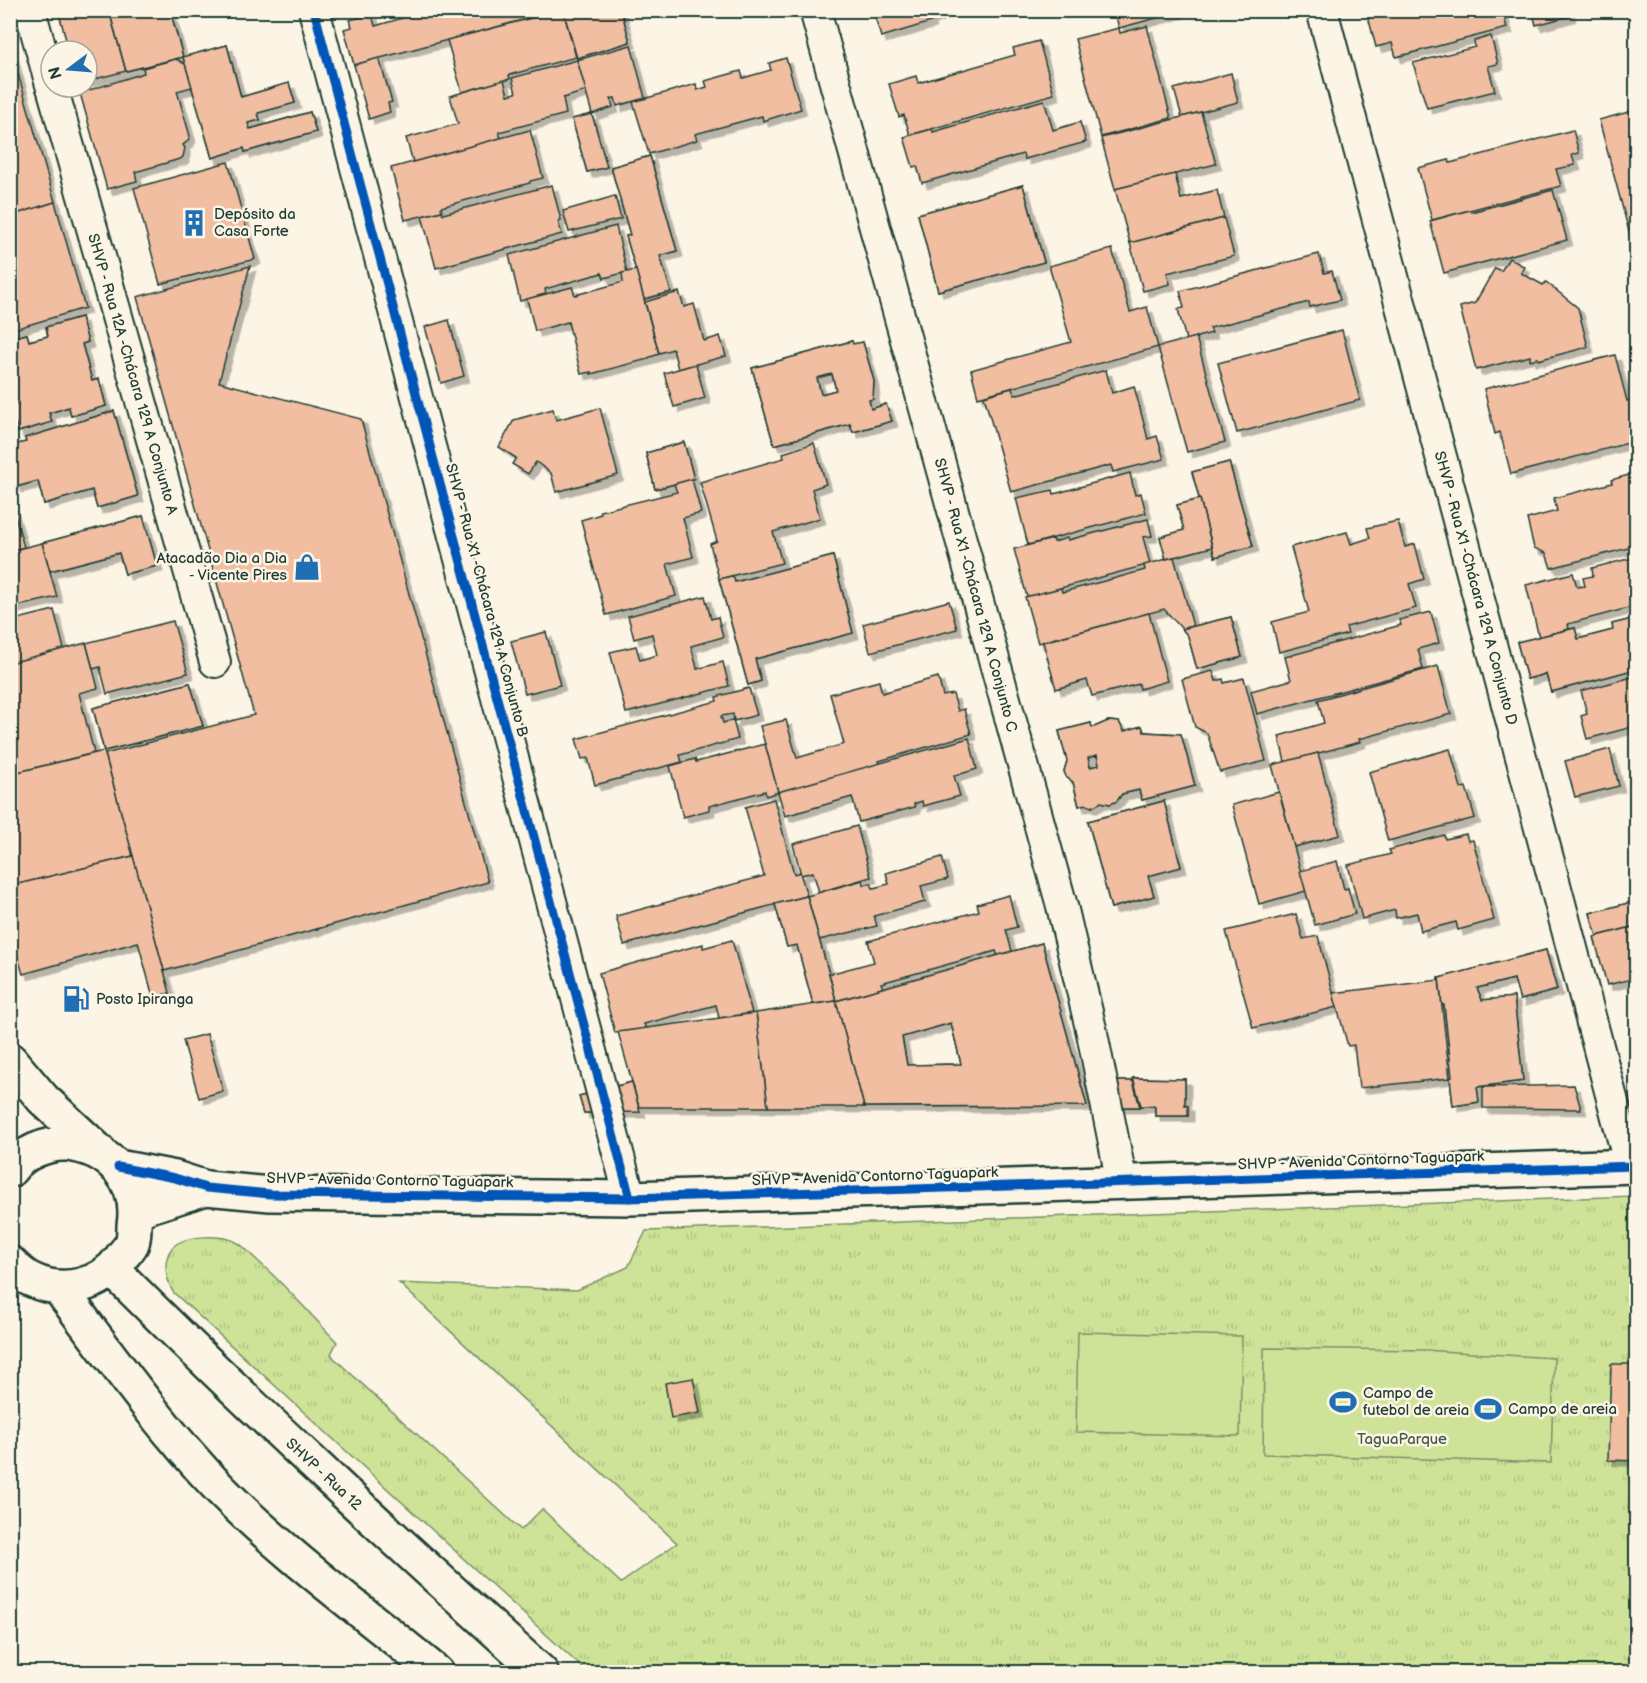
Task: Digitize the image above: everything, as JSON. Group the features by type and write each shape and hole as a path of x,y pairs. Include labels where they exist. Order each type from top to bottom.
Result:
{"street":[{"name":"SHVP - Rua 12A -Chácara 129 A Conjunto A","path":"30,10 39,43"},
{"name":"SHVP - Rua X1 -Chácara 129 A Conjunto B","path":"314,10 630,1198"},
{"name":"SHVP - Rua X1 -Chácara 129 A Conjunto C","path":"815,10 1062,906 1092,1033 1122,1183"},
{"name":"SHVP - Rua X1 -Chácara 129 A Conjunto D","path":"1322,10 1633,1166"},
{"name":"SHVP - Rua 12A -Chácara 129 A Conjunto A","path":"55,99 215,662"},
{"path":"10,1060 43,1098 111,1162 130,1187 136,1210 132,1243 113,1270 87,1285 28,1276"},
{"name":"SHVP - Avenida Contorno Taguapark","path":"10,1170 34,1150 58,1144 82,1146 111,1162 206,1188 270,1194 630,1198 1633,1166"},
{"name":"SHVP - Avenida Contorno Taguapark","path":"136,1210 206,1188"},
{"name":"SHVP - Rua 12","path":"113,1270 230,1386 375,1522 541,1672"},
{"path":"28,1276 222,1490 304,1566 436,1672"}],"green space":[{"name":"TaguaParque","path":"1636,1196 1636,1672 587,1672 173,1292 166,1270 167,1259 172,1248 185,1240 214,1237 238,1243 279,1281 337,1342 331,1354 334,1358 521,1530 542,1509 621,1583 677,1543 399,1283 577,1290 628,1267 646,1231"},
{"path":"1078,1332 1242,1336 1240,1436 1076,1432"},
{"path":"1264,1348 1424,1350 1554,1358 1551,1463 1263,1454"}],"building":[{"path":"58,10 109,10 126,71 99,78 99,39 66,39"},
{"path":"109,10 170,10 183,57 126,71"},
{"path":"109,10 170,10 183,57 126,71"},
{"path":"430,10 560,10 354,65 344,29 352,27 350,20 372,14 375,26"},
{"path":"563,10 576,57 509,75 510,79 462,92 447,40"},
{"path":"563,10 621,10 630,42 577,58"},
{"path":"563,10 621,10 630,42 577,58"},
{"path":"873,10 949,10 930,19 931,22 881,37"},
{"path":"1114,10 1178,10 1179,12 1119,28"},
{"path":"1375,10 1502,10 1507,28 1396,57 1392,43 1376,47 1367,13"},
{"path":"1532,10 1569,10 1570,16 1536,25"},
{"path":"1147,26 1171,118 1101,137 1075,39 1119,28 1120,33"},
{"path":"1491,36 1498,64 1488,66 1495,91 1427,108 1413,63 1475,47 1474,41"},
{"path":"1039,41 1054,94 910,135 904,115 899,117 889,84 916,76 918,83 1015,55 1013,48"},
{"path":"227,45 241,97 289,83 295,103 258,113 260,120 248,123 250,129 310,112 316,132 245,152 244,148 212,158 183,57"},
{"path":"227,45 241,97 289,83 295,103 258,113 260,120 248,123 250,129 310,112 316,132 245,152 244,148 212,158 183,57"},
{"path":"631,45 645,98 617,106 615,98 611,99 613,107 592,114 577,60"},
{"path":"10,46 55,202 10,216"},
{"path":"379,58 392,102 388,103 390,112 369,119 354,65"},
{"path":"786,58 801,109 763,121 762,116 695,134 697,140 649,154 633,102 696,84 697,90 707,87 705,81 741,71 743,78 771,70 769,63"},
{"path":"176,59 185,64 192,87 177,91 190,136 183,145 185,148 183,157 180,159 135,172 137,181 107,189 82,99 99,99 99,87 144,73 143,68"},
{"path":"577,60 586,91 563,98 566,114 499,132 501,138 413,162 406,138 458,124 450,96 504,80 508,95 516,93 512,78"},
{"path":"1231,73 1238,102 1182,117 1174,89"},
{"path":"1044,100 1053,130 1080,122 1086,142 1025,159 1023,154 922,183 917,166 913,167 904,137 932,129 933,132"},
{"path":"1636,110 1636,222 1627,224 1599,120"},
{"path":"1201,112 1216,164 1115,189 1101,138"},
{"path":"592,114 607,167 587,172 572,119"},
{"path":"592,114 607,167 587,172 572,119"},
{"path":"530,130 543,178 441,207 442,211 405,220 391,168"},
{"path":"1573,130 1579,153 1572,155 1575,165 1556,169 1561,186 1432,220 1418,168 1449,160 1450,163"},
{"path":"650,156 677,251 660,256 671,292 644,299 626,236 630,235 611,167"},
{"path":"650,156 677,251 660,256 671,292 644,299 626,236 630,235 611,167"},
{"name":"Depósito da Casa Forte","path":"228,162 255,259 160,284 134,188"},
{"path":"1175,174 1181,199 1217,190 1224,218 1130,243 1115,189"},
{"path":"552,185 561,220 558,221 562,234 436,268 422,216 442,211 443,214"},
{"path":"1023,185 1044,262 938,291 918,214"},
{"path":"1023,185 1044,262 938,291 918,214"},
{"path":"1553,190 1567,240 1444,273 1430,221"},
{"path":"615,196 621,219 569,232 563,211"},
{"path":"55,202 85,308 11,330 10,216"},
{"path":"1224,218 1234,256 1167,273 1170,284 1143,291 1130,243"},
{"path":"1636,222 1636,260 1627,224"},
{"path":"616,226 627,272 604,278 602,273 545,289 546,294 520,301 509,255"},
{"path":"1112,249 1130,312 1147,307 1158,347 978,397 971,370 1071,342 1049,266"},
{"path":"1319,254 1324,273 1332,271 1340,300 1310,307 1309,302 1210,328 1212,333 1186,340 1178,309 1184,308 1180,291"},
{"path":"1509,258 1525,267 1521,273 1543,285 1546,282 1578,308 1588,347 1538,360 1538,358 1530,360 1530,356 1476,370 1460,307 1475,303 1495,268 1501,271"},
{"name":"Atacadão Dia a Dia - Vicente Pires","path":"250,266 219,382 361,419 488,882 164,971 105,754 254,715 137,297"},
{"path":"636,270 659,354 591,374 591,372 581,374 568,322 535,331 527,299 572,287 575,295 623,282 622,273"},
{"path":"679,292 684,307 694,304 704,341 720,336 726,356 678,369 673,349 659,353 645,302"},
{"path":"81,317 88,342 82,344 92,381 99,379 106,406 71,416 69,407 49,413 52,422 18,432 10,406 16,404 10,384 10,338 27,334 29,341 48,336 46,327"},
{"path":"81,317 88,342 82,344 92,381 99,379 106,406 71,416 69,407 49,413 52,422 18,432 10,406 16,404 10,384 10,338 27,334 29,341 48,336 46,327"},
{"path":"449,320 464,376 441,383 425,327"},
{"path":"1342,330 1360,400 1237,433 1218,363"},
{"path":"1196,337 1225,442 1187,452 1158,347"},
{"path":"852,341 853,344 863,342 874,381 873,399 869,400 871,409 886,404 892,421 853,432 850,424 774,445 752,368","holes":["832,374 836,390 821,394 817,378"]},
{"path":"852,341 853,344 863,342 874,381 873,399 869,400 871,409 886,404 892,421 853,432 850,424 774,445 752,368","holes":["832,374 836,390 821,394 817,378"]},
{"path":"1615,355 1627,401 1636,398 1636,441 1511,474 1500,432 1495,434 1484,389"},
{"path":"696,364 705,398 674,407 664,373"},
{"path":"1106,370 1112,393 1134,386 1148,439 1157,436 1164,459 1113,472 1111,465 1011,492 984,396 1012,388 1014,395"},
{"path":"600,408 618,475 556,492 551,473 536,462 528,474 512,464 516,458 499,447 514,420 553,409 556,420"},
{"path":"114,411 138,496 97,508 92,490 44,504 38,481 16,487 10,467 10,446 26,442 25,438"},
{"path":"114,411 138,496 97,508 92,490 44,504 38,481 16,487 10,467 10,446 26,442 25,438"},
{"path":"684,442 694,479 655,489 646,453"},
{"path":"684,442 694,479 655,489 646,453"},
{"path":"814,443 826,484 812,489 820,518 773,532 782,563 719,579 710,544 717,541 700,482 784,458 783,453"},
{"path":"1229,462 1253,546 1215,557 1192,472"},
{"path":"1229,462 1253,546 1215,557 1192,472"},
{"path":"1130,473 1135,495 1141,493 1146,513 1028,545 1016,498 1053,490 1054,494"},
{"path":"1636,473 1636,546 1551,568 1546,553 1534,548 1527,519 1557,511 1554,498 1612,483 1611,480"},
{"path":"692,479 701,513 683,518 693,557 667,564 676,596 606,615 581,520 601,514 600,511 677,492 674,484"},
{"path":"10,499 24,547 10,551"},
{"path":"1200,499 1212,547 1166,559 1160,537 1184,530 1177,505"},
{"path":"1200,499 1212,547 1166,559 1160,537 1184,530 1177,505"},
{"path":"143,516 157,566 125,574 119,553 50,571 42,543"},
{"path":"143,516 157,566 125,574 119,553 50,571 42,543"},
{"path":"1148,519 1152,536 1143,537 1150,564 1027,597 1014,549 1053,539 1054,542 1067,538 1068,540"},
{"path":"1398,521 1405,547 1415,544 1424,579 1409,584 1416,608 1346,627 1348,634 1279,652 1272,622 1309,612 1291,547 1347,532 1351,544 1370,538 1367,528"},
{"path":"42,543 57,597 10,608 10,551"},
{"path":"833,556 853,633 755,659 761,681 748,685 719,579 733,576 735,582"},
{"path":"833,556 853,633 755,659 761,681 748,685 719,579 733,576 735,582"},
{"path":"1174,557 1193,626 1182,629 1164,609 1038,643 1025,597 1061,588 1062,592 1116,578 1145,570 1144,565"},
{"path":"1636,557 1636,606 1568,624 1569,629 1539,637 1526,585 1573,573 1577,587 1585,586 1583,578 1593,576 1592,568"},
{"path":"705,596 711,619 718,617 723,637 691,646 697,669 723,662 729,686 626,713 610,652 636,646 640,660 657,655 652,634 634,639 628,616"},
{"path":"949,601 957,629 870,652 863,624"},
{"path":"54,610 64,649 10,663 10,621"},
{"path":"1431,612 1439,643 1418,649 1423,669 1257,714 1251,691 1291,680 1285,657 1401,625 1399,620"},
{"path":"1149,613 1167,681 1140,689 1139,684 1092,696 1087,680 1056,689 1043,642"},
{"path":"1231,617 1242,657 1197,669 1188,636 1182,629"},
{"path":"1231,617 1242,657 1197,669 1188,636 1182,629"},
{"path":"1636,618 1636,669 1551,692 1546,674 1527,679 1517,642 1575,628 1578,639 1613,630 1612,624"},
{"path":"1636,618 1636,669 1551,692 1546,674 1527,679 1517,642 1575,628 1578,639 1613,630 1612,624"},
{"path":"173,621 188,673 107,694 100,667 93,669 86,643"},
{"path":"546,632 560,685 525,694 511,641"},
{"path":"86,643 98,688 79,693 94,753 10,774 10,663"},
{"path":"1438,666 1451,714 1285,762 1279,736 1324,723 1318,700"},
{"path":"1213,671 1216,681 1223,679 1224,683 1244,678 1266,761 1220,772 1207,733 1195,727 1182,679"},
{"path":"1636,676 1636,726 1587,739 1581,716 1587,714 1581,691"},
{"path":"938,677 943,696 953,694 958,711 964,709 971,734 879,761 880,764 778,792 760,726 786,720 797,758 844,744 830,694 879,681 882,693"},
{"path":"190,683 203,726 104,751 93,708"},
{"path":"190,683 203,726 104,751 93,708"},
{"path":"749,688 757,715 734,721 733,714 721,716 723,723 733,720 738,739 680,755 682,762 595,785 588,758 582,759 576,739 717,701 716,697"},
{"path":"1108,721 1119,722 1124,731 1142,726 1144,732 1181,734 1195,786 1142,800 1139,790 1122,794 1117,801 1110,804 1101,802 1092,807 1085,804 1079,806 1073,782 1066,777 1064,771 1067,761 1059,731 1091,723 1092,728","holes":["1097,755 1099,765 1090,767 1088,758"]},
{"path":"1108,721 1119,722 1124,731 1142,726 1144,732 1181,734 1195,786 1142,800 1139,790 1122,794 1117,801 1110,804 1101,802 1092,807 1085,804 1079,806 1073,782 1066,777 1064,771 1067,761 1059,731 1091,723 1092,728","holes":["1097,755 1099,765 1090,767 1088,758"]},
{"path":"969,738 977,769 954,776 960,796 923,806 922,801 914,804 915,807 859,822 852,797 785,816 778,792"},
{"path":"765,744 778,792 766,796 765,791 709,806 709,810 683,817 670,766 695,759 696,762"},
{"path":"1450,749 1461,788 1466,787 1475,818 1388,841 1369,772"},
{"path":"1610,749 1619,786 1575,797 1565,761"},
{"path":"104,751 133,856 10,886 10,774"},
{"path":"1318,753 1340,835 1294,847 1272,765"},
{"path":"1279,792 1306,891 1259,904 1232,805"},
{"path":"774,799 794,874 800,872 807,896 624,945 616,916 764,876 745,807"},
{"path":"1164,801 1181,867 1148,876 1154,896 1111,908 1088,821"},
{"path":"1164,801 1181,867 1148,876 1154,896 1111,908 1088,821"},
{"path":"857,826 871,877 819,892 813,872 801,875 793,844"},
{"path":"1466,834 1468,841 1473,840 1494,920 1458,930 1456,922 1421,931 1417,913 1396,918 1395,910 1362,919 1348,865 1391,854 1389,850 1444,835 1445,839"},
{"path":"133,856 170,993 153,997 138,942 23,974 10,931 10,886"},
{"path":"942,857 948,879 921,886 925,902 874,916 877,926 819,940 807,896 863,880 864,885 871,883 873,888 889,884 886,873"},
{"path":"1337,861 1344,889 1348,888 1355,914 1315,925 1300,871"},
{"path":"1009,895 1017,927 1006,930 1012,951 998,956 996,951 881,983 883,988 836,1001 829,974 874,962 868,941 979,911 977,904"},
{"path":"807,896 836,1001 813,1004 797,945 787,947 775,904"},
{"path":"807,896 836,1001 813,1004 797,945 787,947 775,904"},
{"path":"1636,901 1636,926 1597,936 1590,913"},
{"path":"1636,901 1636,926 1597,936 1590,913"},
{"path":"1296,914 1303,939 1318,936 1337,1007 1253,1028 1226,931"},
{"path":"1636,926 1636,978 1607,985 1594,937"},
{"path":"732,940 752,1013 719,1018 716,1005 644,1024 646,1029 615,1033 599,973 703,944 703,948"},
{"path":"1042,943 1087,1106 864,1107 836,1001","holes":["951,1023 961,1064 907,1065 902,1037"]},
{"path":"1042,943 1087,1106 864,1107 836,1001","holes":["951,1023 961,1064 907,1065 902,1037"]},
{"path":"1546,950 1557,990 1520,1000 1514,979 1477,988 1482,1000 1514,997 1523,1081 1477,1087 1479,1102 1453,1106 1450,1078 1452,1077 1439,978"},
{"path":"1546,950 1557,990 1520,1000 1514,979 1477,988 1482,1000 1514,997 1523,1081 1477,1087 1479,1102 1453,1106 1450,1078 1452,1077 1439,978"},
{"path":"1439,980 1450,1078 1359,1088 1354,1045 1348,1046 1333,993"},
{"path":"836,1001 864,1107 768,1107 756,1013"},
{"path":"756,1013 768,1107 639,1107 618,1032"},
{"path":"207,1034 223,1091 199,1098 183,1040"},
{"path":"1133,1078 1185,1079 1185,1106 1188,1106 1188,1116 1155,1116 1155,1106 1141,1106"},
{"path":"1133,1078 1185,1079 1185,1106 1188,1106 1188,1116 1155,1116 1155,1106 1141,1106"},
{"path":"1085,1081 1133,1081 1140,1107 1093,1107"},
{"path":"1085,1081 1133,1081 1140,1107 1093,1107"},
{"path":"632,1082 640,1112 584,1113 579,1096"},
{"path":"632,1082 640,1112 584,1113 579,1096"},
{"path":"1574,1085 1581,1109 1483,1108 1483,1087"},
{"path":"1611,1364 1636,1364 1636,1461 1608,1460"},
{"path":"693,1378 700,1413 671,1418 665,1383"}],"cycle path":[{"path":"314,10 630,1198"},
{"path":"118,1167 175,1178 206,1188 270,1194 630,1198 1636,1166"}],"place":[{"name":"Depósito da Casa Forte","path":"194,223"},
{"name":"Atacadão Dia a Dia - Vicente Pires","path":"307,567"},
{"name":"Posto Ipiranga","path":"76,999"},
{"name":"Campo de futebol de areia","path":"1343,1402"},
{"name":"Campo de areia","path":"1488,1409"}]}
